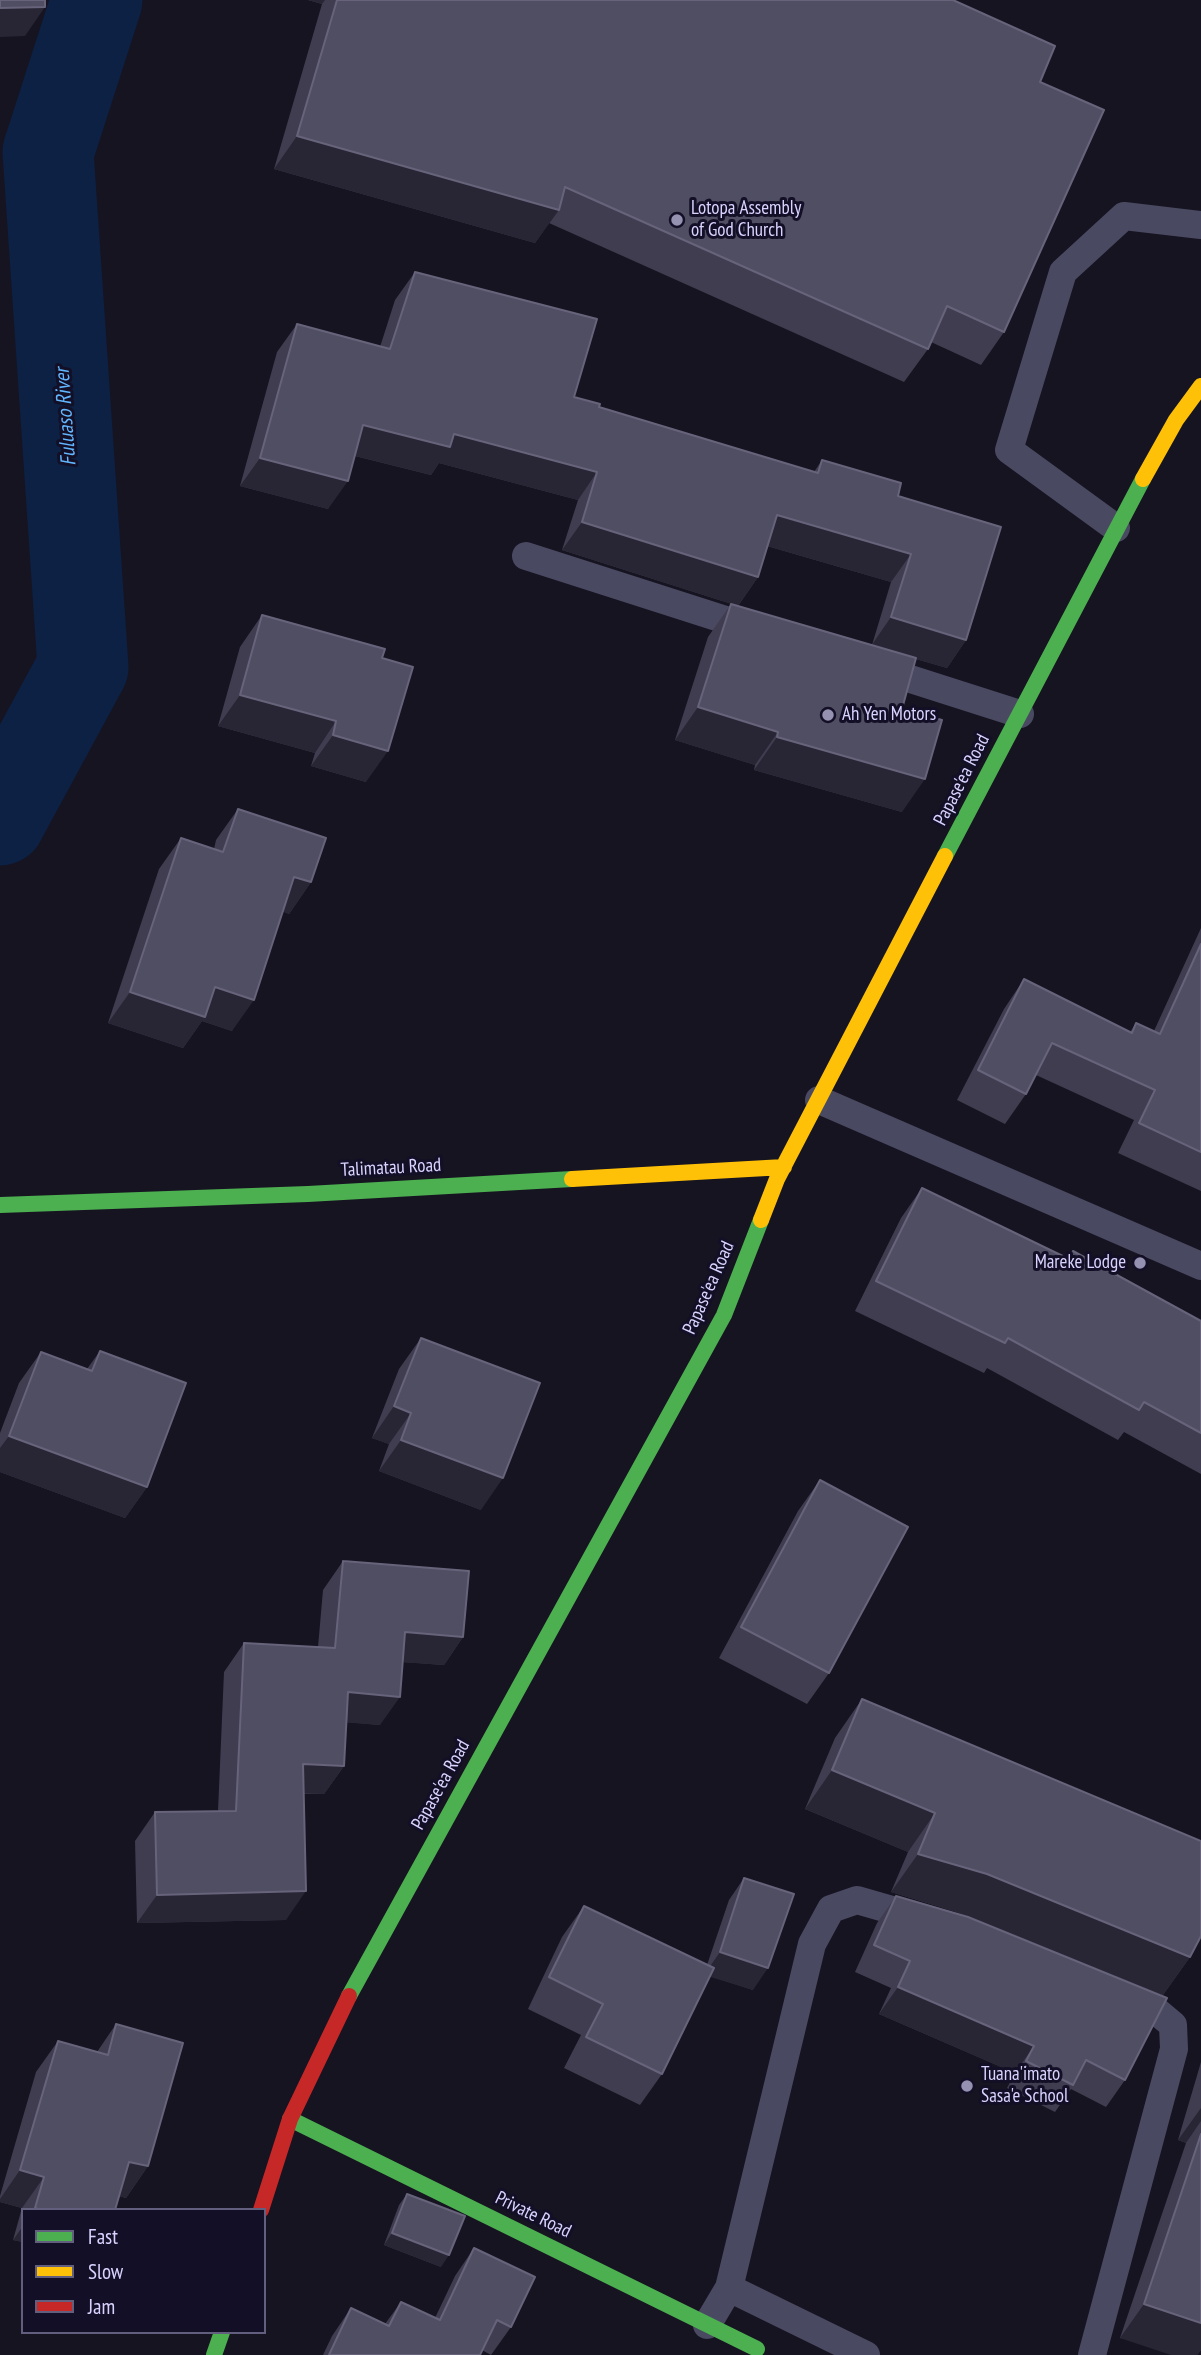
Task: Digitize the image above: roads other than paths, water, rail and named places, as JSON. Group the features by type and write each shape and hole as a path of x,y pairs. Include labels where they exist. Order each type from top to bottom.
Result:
{"main road":[{"name":"Papase'ea Road","path":"262,2208 290,2119 340,2013 724,1315 784,1167 1116,528 1176,421 1201,386"},
{"name":"Talimatau Road","path":"0,1205 308,1194 784,1167"},
{"name":"Private Road","path":"290,2119 757,2349"},
{"path":"214,2355 221,2334"}],"lane":[{"path":"1116,528 1009,450 1063,272 1124,216 1201,225"},
{"path":"526,556 786,639"},
{"path":"851,660 1020,714"},
{"path":"820,1100 1201,1266"},
{"path":"707,2325 729,2288 812,1944 831,1909 857,1900 954,1928"},
{"path":"1092,2355 1174,2049 1173,2025 1154,2009 1104,1989"},
{"path":"729,2288 866,2355"}],"waterway":[{"name":"Fuluaso River","path":"0,820 83,667 48,152 97,0"}],"place":[{"name":"Lotopa Assembly of God Church","path":"677,220"},
{"name":"Ah Yen Motors","path":"828,715"},
{"name":"Mareke Lodge","path":"1140,1263"},
{"name":"Tuana'imato Sasa'e School","path":"967,2086"}]}
